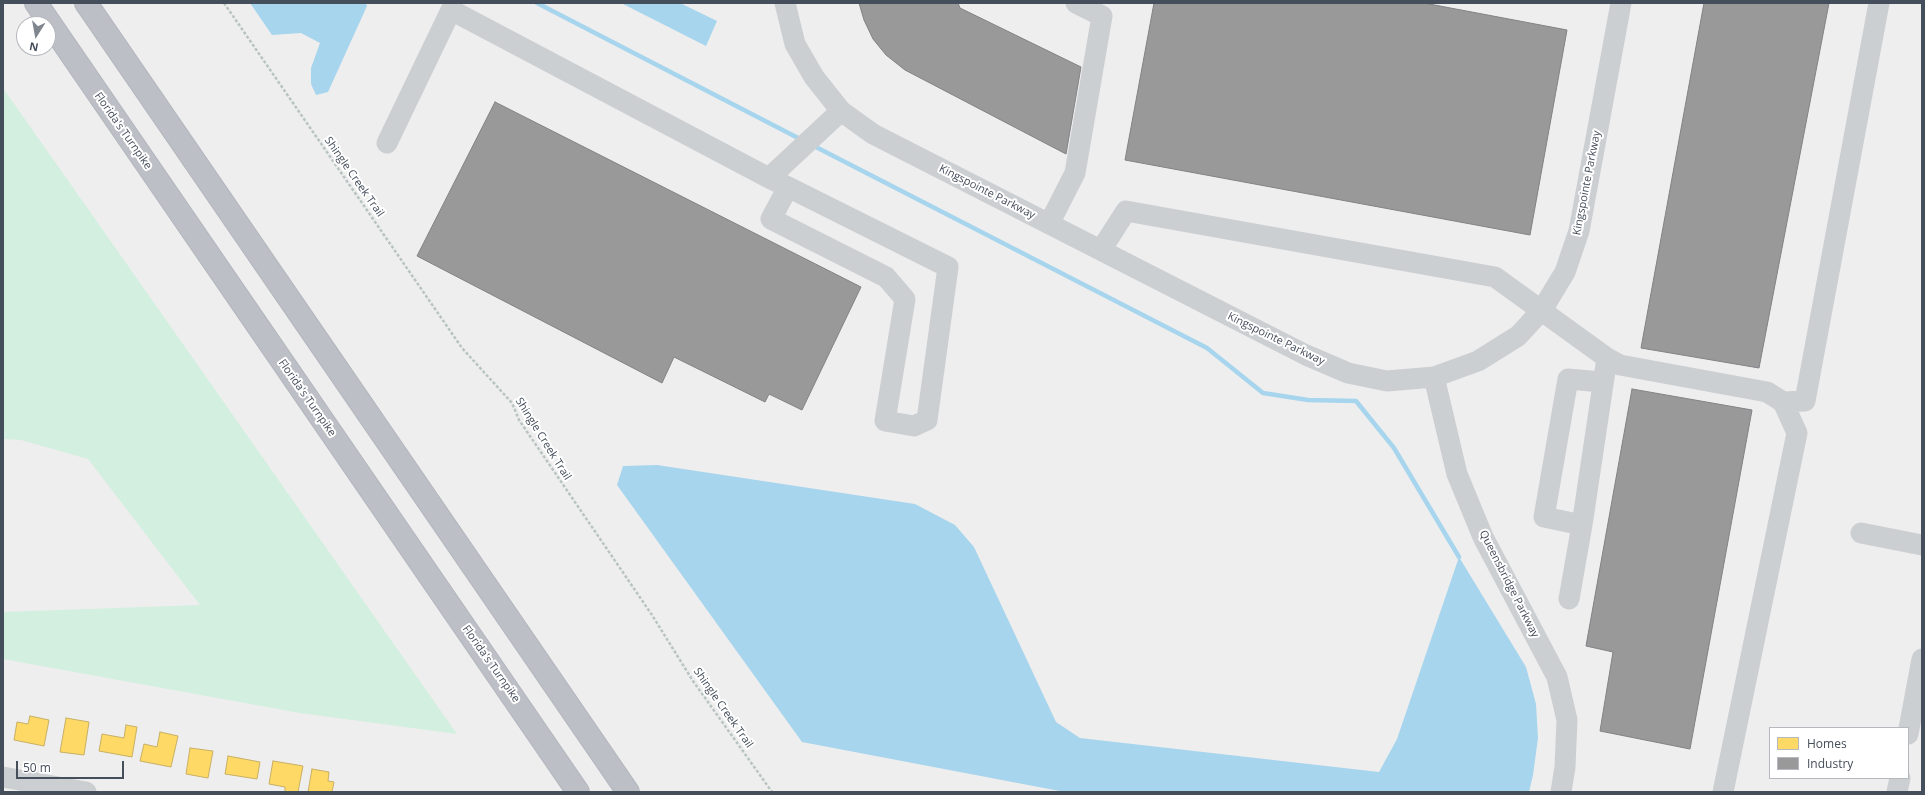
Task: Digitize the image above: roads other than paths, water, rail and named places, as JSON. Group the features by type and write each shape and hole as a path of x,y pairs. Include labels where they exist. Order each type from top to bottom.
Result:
{"highway":[{"name":"Florida's Turnpike","path":"36,3 578,792"},
{"path":"86,3 628,792"}],"street":[{"name":"Kingspointe Parkway","path":"785,3 795,44 814,77 841,111 873,134 1306,356 1348,373 1388,381 1434,377 1478,362 1518,336 1542,310 1565,272 1579,231 1621,3"},
{"path":"1050,224 1075,173 1102,9 1076,3"},
{"path":"1783,402 1805,401 1879,3"},
{"path":"387,143 451,10 778,183 948,267 927,420 914,426 885,422 905,299 886,277 772,219 778,183 841,111"},
{"path":"1101,250 1126,211 1495,276 1607,358 1620,365 1768,392 1783,402 1797,433 1723,792"},
{"path":"1569,599 1582,525 1602,382 1607,358"},
{"name":"Queensbridge Parkway","path":"1434,377 1457,474 1483,537 1557,677 1567,720 1565,767 1560,792"},
{"path":"1582,525 1544,517 1568,379 1602,382"},
{"path":"1861,533 1922,545"},
{"path":"1909,729 1922,659"},
{"path":"3,777 86,792"},
{"path":"1897,792 1900,779"}],"water":[{"path":"250,3 366,3 367,6 328,92 316,95 311,84 311,68 320,43 301,33 272,35"},
{"path":"621,3 680,3 717,21 706,46"},
{"path":"657,465 915,504 955,525 974,547 1056,722 1080,738 1379,772 1397,739 1459,557 1526,667 1536,704 1538,738 1529,792 1065,792 802,742 617,485 623,466"}],"waterway":[{"path":"537,3 802,140"},
{"path":"812,145 1207,348 1263,393 1308,400 1356,401 1394,448 1459,557"}]}
